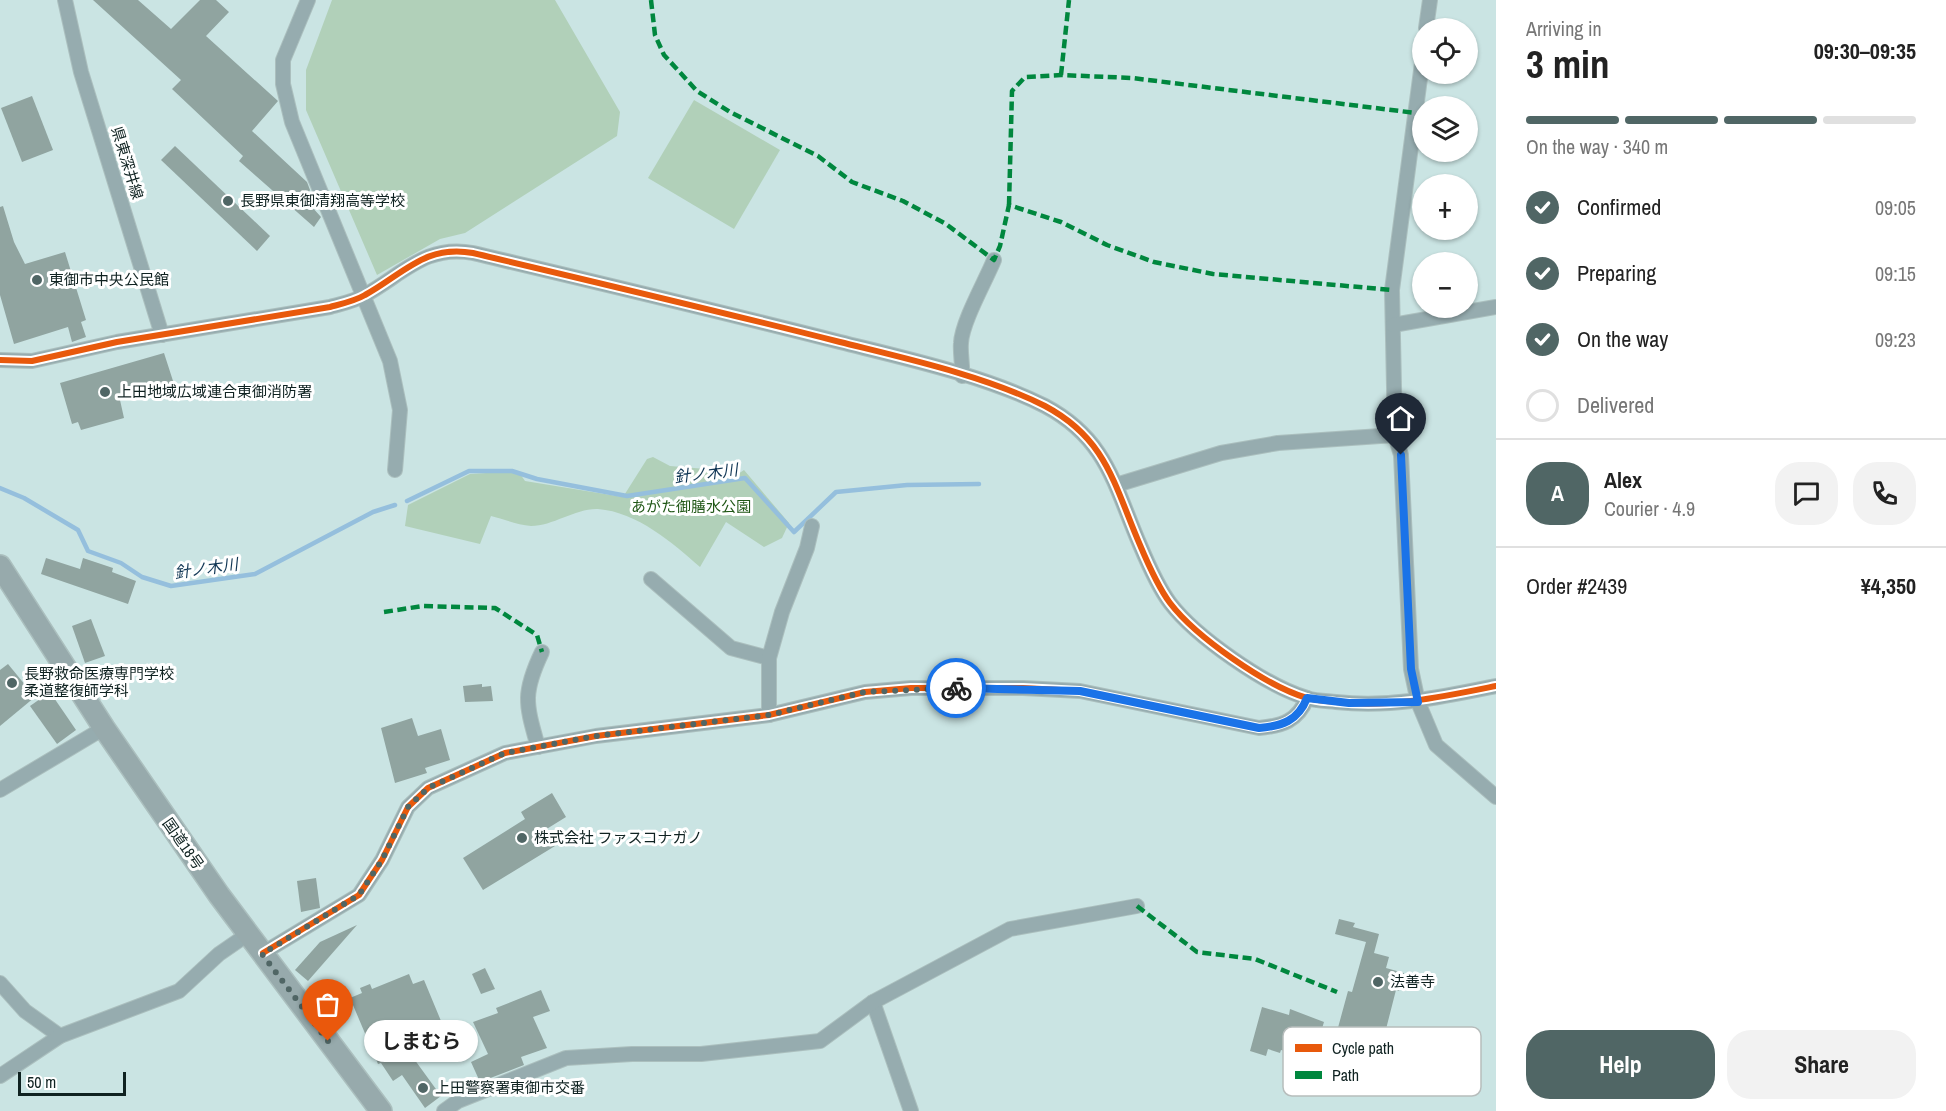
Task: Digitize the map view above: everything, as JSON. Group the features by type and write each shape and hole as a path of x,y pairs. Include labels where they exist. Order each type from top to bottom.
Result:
{"highway":[{"name":"国道18号","path":"0,566 104,728 248,934 381,1111"}],"street":[{"name":"県東深井線","path":"65,0 69,28 81,72 162,335"},
{"path":"308,0 283,60 283,84 292,122 390,361 400,410 394,470"},
{"path":"1427,18 1430,0"},
{"path":"1419,84 1392,290 1395,435 1401,455 1411,669 1418,702 1436,745 1496,797"},
{"path":"0,360 32,362 162,335 330,308 363,297 428,255 456,249 813,335 962,376 1019,395 1065,418 1087,436 1102,456 1141,549 1171,604 1207,638 1251,671 1307,698 1349,703 1418,702 1496,686"},
{"path":"962,376 964,360 961,344 965,327 993,260"},
{"path":"1394,326 1496,307"},
{"path":"1116,485 1221,453 1278,443 1395,435"},
{"path":"769,715 769,658 782,612 807,548 812,526"},
{"path":"651,579 731,648 769,658"},
{"path":"538,747 526,706 529,679 542,652"},
{"path":"262,954 359,895 382,860 408,807 428,788 505,753 596,736 769,715 865,692 911,688 1023,688 1080,691 1259,728 1279,726 1294,719 1302,710 1307,698"},
{"path":"3,785 104,728"},
{"path":"444,1111 458,1101 566,1058 632,1053 701,1054 820,1041 873,1002 1010,928 1137,906"},
{"path":"0,1076 60,1036 179,991 219,954 248,934"},
{"path":"0,983 25,1011 60,1036"},
{"path":"873,1002 910,1111"}],"green space":[{"path":"332,0 555,0 620,112 617,136 465,233 440,239 377,275 306,110 306,70"},
{"path":"694,100 780,150 734,229 648,178"},
{"name":"あがた御膳水公園","path":"653,457 670,466 730,471 735,476 744,470 789,523 782,538 764,547 726,522 700,567 654,530 640,522 612,511 598,509 581,511 548,523 531,526 491,516 480,544 405,526 408,505 470,474 518,471 525,481 623,497 647,459"}],"building":[{"path":"93,0 138,0 171,29 200,0 216,0 229,12 206,36 278,101 252,131 307,182 310,190 308,194 316,203 312,207 321,217 314,227 239,161 243,156 172,89 181,80"},
{"path":"32,96 53,150 22,162 1,108"},
{"path":"175,146 270,236 257,251 161,160"},
{"name":"東御市中央公民館","path":"3,206 14,242 25,264 65,252 86,320 81,322 86,337 72,342 68,327 14,344 0,295 0,207"},
{"name":"上田地域広域連合東御消防署","path":"164,353 174,384 120,400 124,418 81,430 78,422 72,424 60,383"},
{"path":"46,558 80,569 83,558 113,568 112,572 136,581 128,604 41,574"},
{"path":"91,619 105,656 85,663 72,626"},
{"name":"長野救命医療専門学校 柔道整復師学科","path":"8,664 35,697 0,726 0,670"},
{"path":"482,684 482,687 491,686 493,701 465,702 463,686"},
{"path":"50,692 76,730 57,744 30,706"},
{"path":"412,718 418,736 441,729 450,760 425,768 427,773 395,783 381,728"},
{"name":"株式会社 ファスコナガノ","path":"552,793 566,817 545,830 555,846 483,890 463,858 525,819 521,812"},
{"path":"316,878 320,908 301,912 297,881"},
{"path":"1339,919 1355,923 1353,927 1379,934 1374,953 1389,957 1386,968 1404,973 1399,991 1396,990 1387,1027 1338,1027 1348,991 1352,992 1366,942 1335,934"},
{"path":"357,925 308,981 295,970 320,942"},
{"path":"485,968 495,989 481,994 472,974"},
{"path":"409,974 413,984 424,980 446,1033 416,1045 418,1048 409,1052 441,1096 425,1108 402,1075 393,1081 381,1063 378,1064 350,998 362,993 360,988 370,984 372,989"},
{"path":"541,990 550,1011 533,1017 547,1048 521,1057 524,1065 480,1082 471,1062 488,1054 473,1022 498,1013 496,1008"},
{"path":"1262,1007 1289,1015 1290,1009 1324,1022 1322,1027 1283,1027 1283,1051 1280,1053 1268,1049 1266,1056 1250,1051"}],"waterway":[{"name":"針ノ木川","path":"407,501 469,471 512,471 537,479 627,496 745,478 794,532 836,492 907,485 979,484"},
{"name":"針ノ木川","path":"0,488 24,498 78,530 88,551 121,563 142,577 171,586 255,574 373,512 395,505"}],"marked path":[{"path":"651,0 655,35 664,55 697,91 730,112 818,156 852,182 903,201 946,224 994,260 1000,246 1009,205 1061,222 1107,245 1154,262 1213,274 1392,290"},
{"path":"1061,75 1069,0"},
{"path":"1009,205 1012,91 1025,77 1061,75 1132,78 1412,113"},
{"path":"384,612 423,606 495,608 537,635 542,652"},
{"path":"1137,906 1197,952 1255,959 1337,992"}],"cycle path":[{"path":"0,360 32,361 117,342 330,307 361,297 428,257 456,251 473,253 917,361 997,386 1045,406 1066,419 1082,433 1106,465 1140,545 1161,590 1170,603 1214,645 1252,672 1290,692 1318,700 1377,704 1436,697 1496,686"},
{"path":"263,953 359,895 382,860 408,807 428,788 505,753 596,736 769,715 865,692 911,688 1023,688 1080,691 1259,728 1275,726 1288,721 1299,712 1307,698"}],"way so far":[{"path":"328,1041 262,954 359,895 382,860 408,807 428,788 505,753 596,736 769,715 865,692 911,688 956,688"}],"place":[{"name":"長野県東御清翔高等学校","path":"228,201"},
{"name":"東御市中央公民館","path":"37,280"},
{"name":"上田地域広域連合東御消防署","path":"105,392"},
{"name":"長野救命医療専門学校 柔道整復師学科","path":"12,683"},
{"name":"株式会社 ファスコナガノ","path":"522,838"},
{"name":"法善寺","path":"1378,982"},
{"name":"しまむら","path":"328,1041"},
{"name":"上田警察署東御市交番","path":"423,1088"}],"route":[{"path":"956,688 1080,691 1259,728 1279,726 1294,719 1302,710 1307,698 1349,703 1418,702 1411,669 1401,455"}]}
